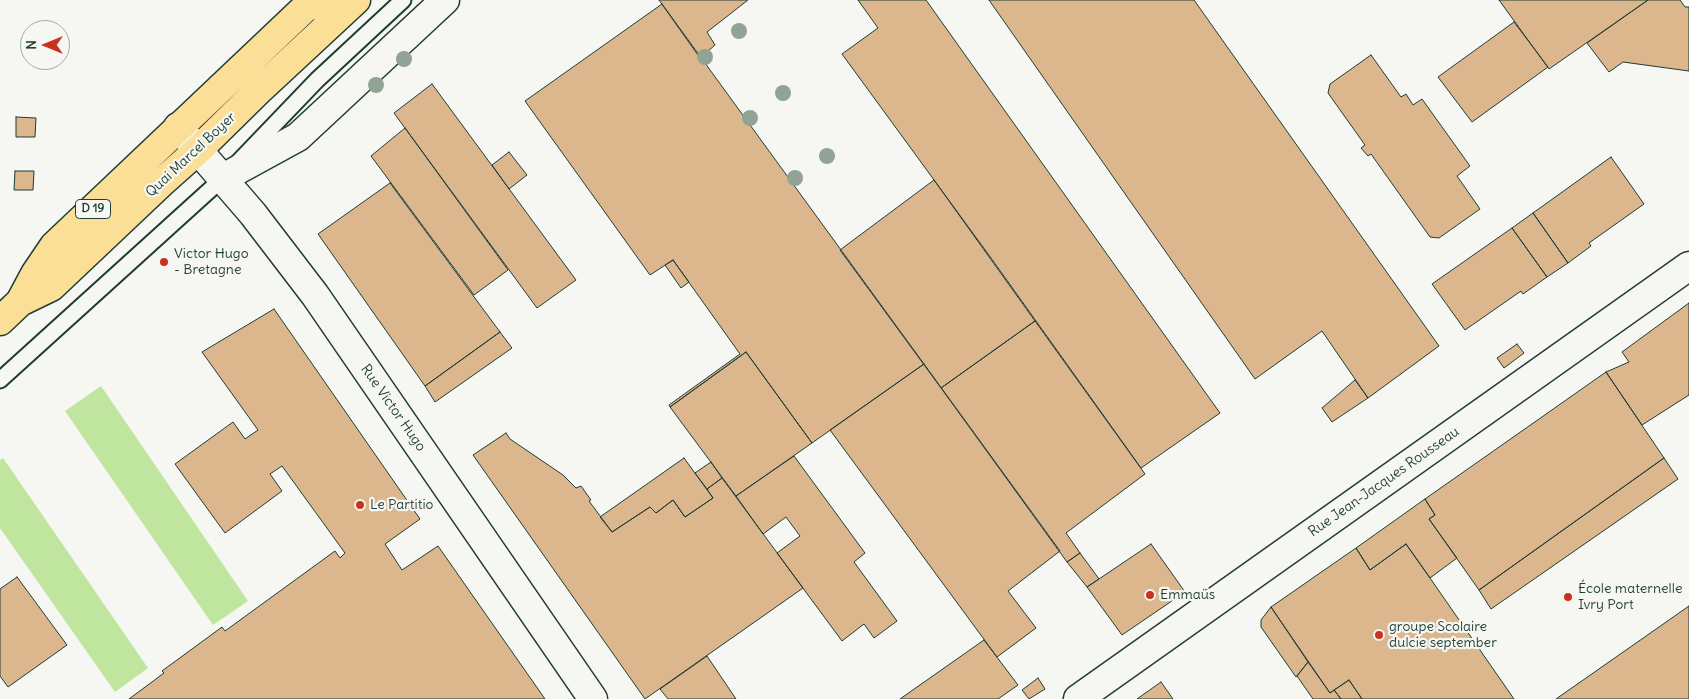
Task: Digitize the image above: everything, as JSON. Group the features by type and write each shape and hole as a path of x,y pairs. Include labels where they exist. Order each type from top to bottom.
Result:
{"main road":[{"name":"Quai Marcel Boyer","path":"0,321 20,302 35,274 54,246 306,8 322,0"},
{"name":"Quai Marcel Boyer","path":"20,302 51,288 198,150 258,90 356,0"}],"street":[{"path":"223,178 298,137 445,0"},
{"name":"Rue Victor Hugo","path":"178,127 223,178 315,295 593,699"},
{"name":"Rue Jean-Jacques Rousseau","path":"1078,699 1689,266"}],"lane":[{"path":"0,380 223,178 317,80 403,0"}],"green space":[{"path":"101,386 248,601 213,625 65,411"},
{"path":"3,458 148,668 115,692 0,528 0,460"}],"building":[{"path":"659,0 748,0 707,32 715,45 700,58"},
{"path":"858,0 926,0 1220,413 1141,468 842,54 878,28"},
{"path":"989,0 1194,0 1439,346 1368,398 1322,331 1255,379"},
{"path":"1499,0 1648,0 1549,69"},
{"path":"1648,0 1680,0 1685,7 1689,7 1689,71 1623,62 1609,72 1587,43"},
{"path":"662,4 924,364 812,443 746,352 670,407 669,405 740,354 673,260 650,275 525,101"},
{"path":"1514,22 1548,67 1472,122 1438,77"},
{"path":"1371,55 1401,97 1406,94 1413,105 1422,99 1470,166 1457,176 1480,209 1439,238 1430,237 1371,154 1368,156 1361,148 1365,145 1328,93 1330,84"},
{"path":"432,84 576,280 537,308 394,113"},
{"path":"16,117 36,118 35,137 16,137"},
{"path":"405,128 508,270 474,295 371,156"},
{"path":"509,152 527,175 509,189 492,165"},
{"path":"1611,157 1644,204 1589,243 1591,246 1568,263 1533,213"},
{"path":"15,171 34,171 33,190 14,190"},
{"path":"934,180 1035,321 941,388 840,250"},
{"path":"390,183 500,332 425,386 318,234"},
{"path":"1533,213 1568,263 1547,277 1512,228"},
{"path":"1512,228 1547,277 1523,294 1521,291 1465,330 1432,284"},
{"path":"673,260 689,282 681,288 665,265"},
{"path":"1689,303 1689,395 1642,425 1606,372 1629,362 1622,352"},
{"name":"Le Partitio","path":"274,309 420,519 385,544 402,570 438,546 545,699 129,699 164,673 162,671 222,627 225,631 335,551 340,558 345,553 282,466 270,474 282,491 225,533 175,464 233,422 245,439 258,430 202,352"},
{"path":"1035,321 1145,474 1066,533 1080,553 1067,562 941,388"},
{"path":"500,332 512,348 435,402 425,386"},
{"path":"1517,344 1524,353 1504,368 1497,358"},
{"path":"746,352 812,443 736,496 670,407"},
{"path":"924,364 1060,551 1008,591 1036,628 997,657 830,430"},
{"path":"1606,372 1664,458 1479,590 1429,519 1435,515 1425,499"},
{"path":"1355,380 1368,398 1332,422 1322,408"},
{"path":"506,433 510,439 563,475 576,488 581,486 591,500 589,501 612,532 650,507 656,513 673,500 685,517 713,498 707,489 722,478 803,588 645,699 473,455"},
{"path":"794,456 865,553 854,562 897,621 874,638 864,624 842,641 777,553 800,536 786,517 763,534 736,496"},
{"path":"684,458 713,498 685,517 673,500 656,513 650,507 612,532 600,517"},
{"path":"1664,458 1678,479 1491,609 1479,590"},
{"path":"711,462 722,478 707,489 695,473"},
{"path":"1425,499 1435,515 1429,519 1457,558 1430,578 1406,544 1370,570 1356,548"},
{"path":"1151,544 1185,592 1122,635 1087,587"},
{"name":"groupe Scolaire dulcie september","path":"1406,544 1514,699 1362,699 1349,680 1330,693 1271,607 1356,548 1370,570"},
{"path":"1080,553 1099,579 1087,587 1067,562"},
{"path":"17,577 67,645 8,687 0,676 0,589"},
{"path":"1689,606 1689,699 1556,699"},
{"path":"1271,607 1308,662 1296,677 1261,627 1261,620"},
{"path":"984,640 1018,685 998,699 900,699"},
{"path":"707,656 736,699 668,699 660,689"},
{"path":"1308,662 1330,693 1334,690 1341,699 1313,699 1297,676"},
{"path":"1038,678 1045,689 1029,699 1022,690"},
{"path":"1349,680 1362,699 1341,699 1334,690"},
{"path":"1161,682 1173,699 1137,699"}],"place":[{"name":"Victor Hugo - Bretagne","path":"164,262"},
{"name":"Le Partitio","path":"360,505"},
{"name":"Emmaüs","path":"1150,595"},
{"name":"École maternelle Ivry Port","path":"1568,597"},
{"name":"groupe Scolaire dulcie september","path":"1379,635"}]}
